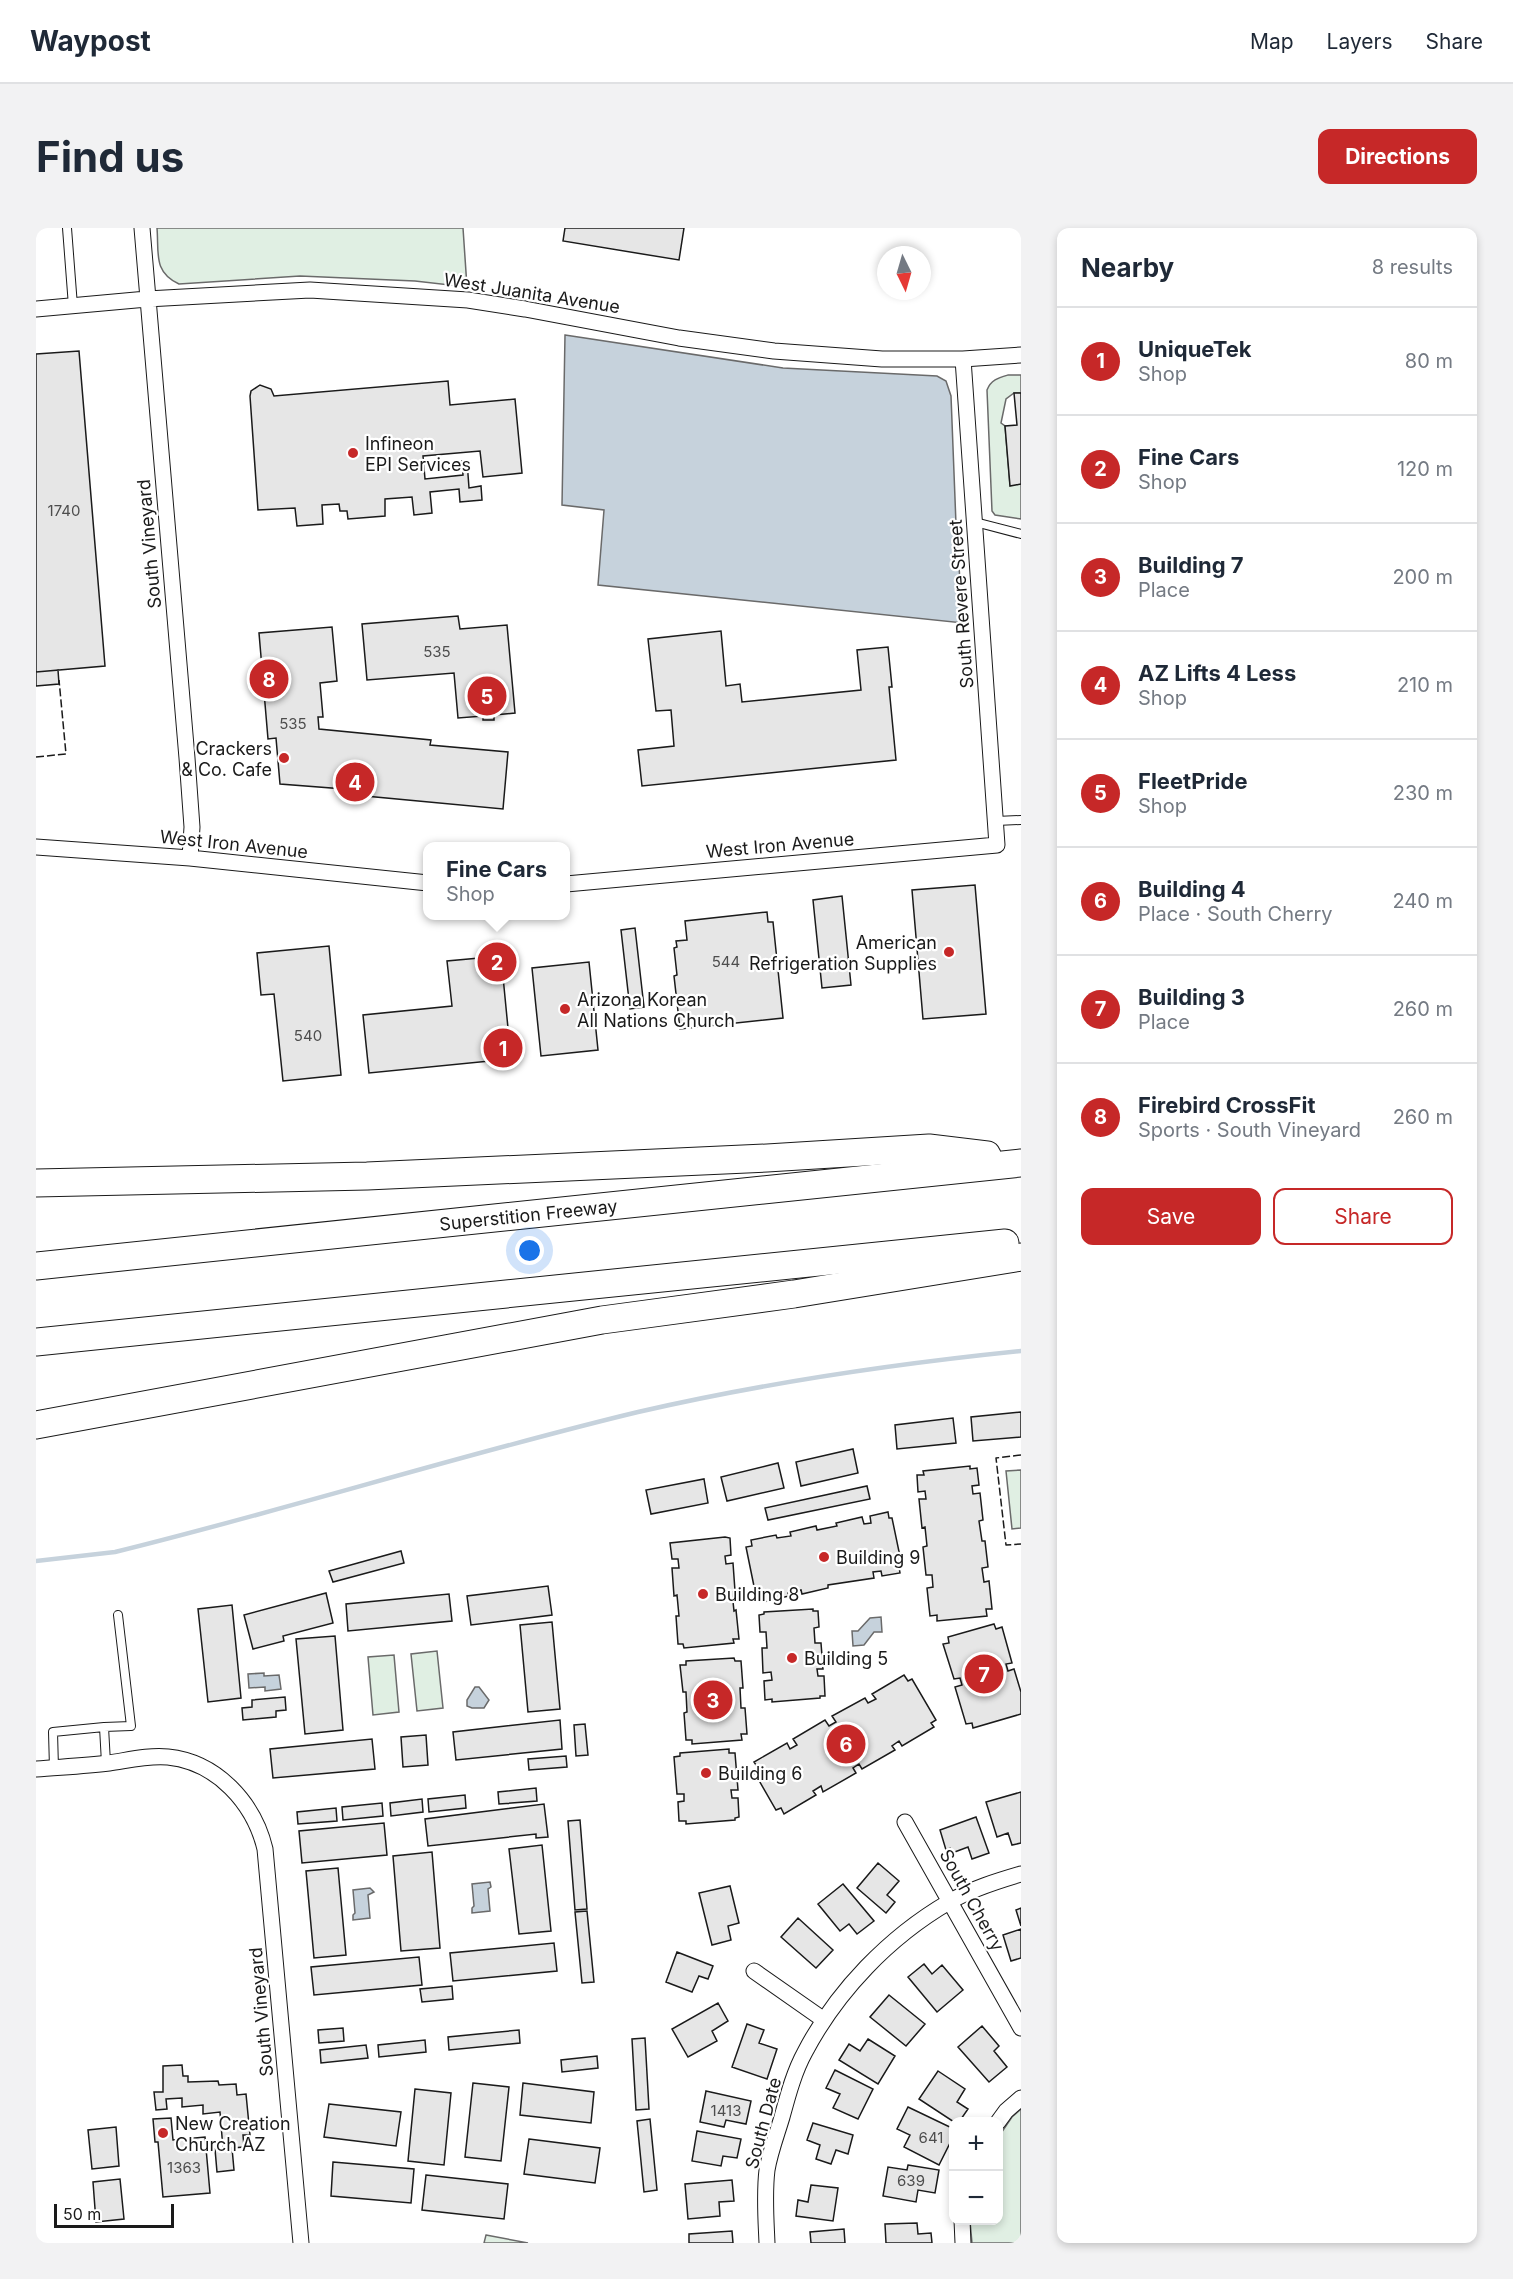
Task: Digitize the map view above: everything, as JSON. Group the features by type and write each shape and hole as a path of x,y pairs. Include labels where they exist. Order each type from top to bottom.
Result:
{"highway":[{"path":"36,1183 378,1175 929,1148 1021,1161"},
{"name":"Superstition Freeway","path":"36,1266 1021,1161"},
{"path":"36,1342 1021,1241"},
{"path":"36,1425 602,1320 794,1294 1021,1257"}],"street":[{"name":"South Vineyard","path":"142,228 187,758 192,827 190,858"},
{"name":"West Juanita Avenue","path":"36,309 147,299 310,290 436,298 525,309 679,338 774,351 882,359 963,359 1021,355"},
{"name":"South Revere Street","path":"963,359 997,845"},
{"name":"West Iron Avenue","path":"570,884 997,845"},
{"name":"West Iron Avenue","path":"36,847 190,858 423,882"},
{"name":"South Vineyard","path":"36,1769 157,1756 171,1757 197,1765 231,1787 244,1800 254,1816 266,1849 301,2243"},
{"name":"South Cherry","path":"905,1822 1021,2028"},
{"name":"South Date","path":"767,2243 768,2169 791,2086 804,2054 824,2020 854,1980 889,1946 924,1918 951,1901 1021,1874"},
{"path":"754,1971 824,2020"},
{"path":"1002,2117 1021,2098"},
{"path":"962,2225 963,2243"}],"lane":[{"path":"67,228 73,306"},
{"path":"975,522 1021,534"},
{"path":"996,821 1021,820"},
{"path":"54,1768 53,1732 131,1726 118,1615"},
{"path":"104,1727 106,1763"}],"green space":[{"path":"157,228 463,228 467,287 415,281 300,276 179,284 165,274 161,268"},
{"path":"1008,375 1021,375 1021,393 1014,393 1006,399 1001,423 1005,426 1010,485 1021,484 1021,519 995,515 992,511 987,390 995,380"},
{"path":"1021,1470 1021,1528 1012,1529 1006,1471"},
{"path":"437,1651 443,1708 417,1711 411,1654"},
{"path":"394,1655 399,1712 373,1715 368,1657"},
{"path":"1021,2109 1021,2243 972,2243 970,2225 1003,2225 1003,2130"},
{"path":"486,2235 528,2243 484,2243"}],"shaded area":[{"path":"565,335 783,368 937,376 946,381 951,396 963,623 598,585 604,510 562,505"},
{"path":"881,1617 882,1632 874,1632 864,1645 853,1646 852,1631 858,1631 870,1618"},
{"path":"264,1673 264,1676 279,1675 281,1689 265,1691 265,1687 249,1688 248,1674"},
{"path":"475,1687 479,1687 489,1700 484,1708 467,1706 467,1700"},
{"path":"490,1882 491,1887 488,1889 490,1911 472,1913 474,1906 472,1884"},
{"path":"370,1888 374,1892 368,1895 370,1918 353,1920 355,1913 353,1890"}],"building":[{"path":"565,228 684,228 679,260 563,241"},
{"path":"79,351 105,666 36,672 36,354"},
{"name":"Infineon EPI Services","path":"448,381 450,405 515,399 522,473 483,477 480,451 423,456 425,479 463,475 462,461 467,461 469,488 481,486 482,500 460,502 459,489 430,492 432,513 414,515 412,497 385,499 385,516 348,519 347,511 340,511 339,504 322,505 323,524 297,526 295,508 258,510 251,391 260,385 271,389 274,396"},
{"path":"1014,393 1021,393 1021,484 1010,486 1005,426 1017,425"},
{"path":"458,616 460,629 507,625 515,713 494,715 494,720 483,720 483,716 458,718 454,673 367,680 362,624"},
{"path":"332,627 337,681 320,683 323,717 318,717 319,729 431,740 430,745 508,752 503,809 344,794 344,789 280,784 276,738 268,739 259,633"},
{"path":"721,631 726,686 740,684 742,702 861,690 857,650 888,647 892,687 889,687 896,760 642,786 638,750 674,746 671,710 656,711 648,639"},
{"path":"58,670 59,684 36,686 36,672"},
{"name":"American Refrigeration Supplies","path":"975,885 986,1014 923,1019 912,890"},
{"path":"842,896 851,985 822,988 813,900"},
{"path":"767,912 768,922 773,922 783,1018 680,1029 674,976 677,975 674,948 677,947 676,941 687,940 685,921"},
{"path":"635,928 644,1007 630,1009 621,930"},
{"path":"329,946 341,1075 283,1081 274,994 261,995 257,953"},
{"path":"501,956 511,1059 369,1073 363,1015 452,1006 447,961"},
{"name":"Arizona Korean All Nations Church","path":"589,962 598,1050 541,1056 532,968"},
{"path":"1021,1412 1021,1437 973,1441 971,1417"},
{"path":"953,1418 956,1443 897,1449 895,1425"},
{"path":"853,1449 858,1473 801,1486 796,1462"},
{"path":"778,1463 784,1488 727,1501 721,1477"},
{"path":"970,1466 970,1469 977,1468 979,1485 972,1486 973,1494 980,1493 983,1520 979,1521 982,1541 985,1541 988,1567 982,1568 984,1582 989,1581 992,1609 986,1609 987,1616 937,1621 937,1615 930,1616 927,1588 933,1587 932,1575 926,1575 923,1547 927,1546 925,1527 922,1528 919,1499 926,1499 925,1491 918,1492 917,1475 924,1475 923,1471"},
{"path":"704,1479 708,1503 651,1514 646,1490"},
{"path":"867,1486 870,1499 768,1520 765,1508"},
{"name":"Building 9","path":"888,1512 889,1518 892,1518 902,1566 899,1567 900,1573 882,1576 881,1571 873,1572 874,1578 828,1585 828,1588 802,1594 801,1590 788,1593 789,1596 763,1602 761,1595 756,1596 746,1547 752,1546 751,1540 776,1535 777,1538 791,1536 790,1532 816,1526 817,1530 837,1526 836,1523 862,1517 864,1524 871,1523 870,1516"},
{"name":"Building 8","path":"730,1538 731,1555 725,1556 726,1564 733,1563 735,1591 732,1592 739,1639 733,1639 734,1643 684,1648 683,1644 678,1644 676,1616 679,1616 677,1595 674,1596 672,1568 679,1568 678,1559 672,1559 670,1543"},
{"path":"401,1551 404,1563 333,1582 329,1571"},
{"path":"548,1586 552,1615 471,1625 467,1596"},
{"path":"326,1593 333,1623 283,1636 284,1641 253,1649 244,1615"},
{"path":"449,1594 452,1621 348,1631 346,1604"},
{"path":"232,1605 241,1698 208,1702 198,1609"},
{"name":"Building 5","path":"813,1609 813,1611 818,1611 819,1627 814,1628 815,1643 821,1643 823,1669 817,1669 818,1676 824,1676 825,1696 772,1702 772,1699 765,1700 764,1681 772,1680 771,1672 763,1673 762,1648 767,1648 766,1632 760,1632 759,1615 764,1612"},
{"path":"552,1622 560,1709 528,1712 520,1625"},
{"path":"994,1624 996,1629 1002,1627 1012,1663 1006,1664 1008,1671 1014,1669 1021,1692 1021,1714 973,1728 972,1723 966,1724 955,1687 962,1685 960,1678 954,1679 943,1644 949,1643 948,1637"},
{"path":"335,1636 343,1730 305,1734 296,1639"},
{"path":"734,1658 735,1661 741,1661 743,1688 740,1688 741,1708 745,1708 747,1734 741,1734 742,1740 692,1744 692,1740 686,1740 684,1713 687,1712 686,1692 683,1692 680,1665 686,1665 686,1661"},
{"path":"904,1675 908,1681 912,1679 936,1720 931,1723 934,1727 902,1746 899,1741 892,1746 895,1750 862,1769 859,1764 853,1768 856,1773 823,1792 821,1786 813,1791 816,1795 784,1814 781,1808 776,1810 753,1770 758,1768 754,1762 787,1743 790,1749 797,1745 793,1739 825,1720 829,1726 836,1722 832,1716 865,1698 868,1703 876,1699 872,1694"},
{"path":"285,1697 286,1710 276,1711 276,1717 243,1720 242,1708 252,1707 252,1700"},
{"path":"560,1720 562,1749 456,1760 453,1732"},
{"path":"585,1724 588,1755 576,1756 574,1725"},
{"path":"426,1735 428,1765 403,1767 401,1737"},
{"path":"372,1739 375,1769 273,1778 270,1749"},
{"name":"Building 6","path":"729,1749 729,1753 735,1753 738,1790 731,1790 732,1798 738,1798 739,1817 735,1820 686,1824 686,1821 679,1821 678,1802 684,1801 684,1794 677,1794 674,1757 680,1756 680,1753"},
{"path":"566,1756 567,1767 529,1770 528,1759"},
{"path":"536,1788 537,1801 499,1804 498,1792"},
{"path":"1021,1792 1021,1843 1012,1845 1008,1833 997,1837 986,1802"},
{"path":"465,1795 466,1808 429,1812 428,1799"},
{"path":"422,1799 423,1812 391,1816 390,1803"},
{"path":"382,1803 383,1816 343,1820 342,1807"},
{"path":"544,1804 548,1837 536,1838 536,1834 428,1846 425,1819"},
{"path":"336,1808 337,1821 298,1824 297,1812"},
{"path":"976,1817 989,1853 972,1859 968,1847 952,1853 950,1848 946,1850 940,1830"},
{"path":"580,1820 587,1909 575,1910 568,1821"},
{"path":"384,1823 387,1855 302,1863 299,1831"},
{"path":"542,1845 551,1931 519,1934 509,1849"},
{"path":"432,1852 440,1948 401,1951 393,1856"},
{"path":"878,1863 899,1881 887,1895 895,1902 886,1913 857,1888"},
{"path":"338,1868 346,1955 314,1958 306,1871"},
{"path":"843,1884 874,1921 857,1934 849,1924 840,1931 818,1904"},
{"path":"730,1886 739,1923 728,1926 731,1940 712,1945 699,1893"},
{"path":"1021,1908 1021,1926 1016,1910"},
{"path":"587,1911 594,1982 582,1983 575,1912"},
{"path":"798,1918 833,1950 816,1968 781,1937"},
{"path":"1021,1929 1021,1958 1011,1961 1003,1935"},
{"path":"554,1943 557,1971 453,1981 450,1953"},
{"path":"677,1952 713,1966 708,1979 699,1976 692,1992 666,1982"},
{"path":"419,1957 422,1985 314,1995 311,1967"},
{"path":"924,1964 932,1974 942,1965 963,1990 937,2012 908,1977"},
{"path":"452,1986 453,1999 422,2002 420,1989"},
{"path":"889,1995 925,2024 906,2046 870,2017"},
{"path":"718,2003 728,2021 712,2031 717,2041 688,2057 672,2029"},
{"path":"747,2024 764,2030 759,2043 777,2049 767,2079 732,2067"},
{"path":"982,2026 999,2046 994,2051 1007,2067 989,2082 958,2047"},
{"path":"343,2028 344,2041 319,2043 318,2030"},
{"path":"519,2030 520,2043 449,2050 448,2037"},
{"path":"645,2038 649,2109 636,2110 632,2039"},
{"path":"868,2039 895,2056 878,2084 839,2060 849,2044 860,2051"},
{"path":"425,2040 426,2052 379,2057 378,2045"},
{"path":"366,2045 368,2058 321,2063 320,2050"},
{"path":"597,2056 598,2068 562,2072 561,2060"},
{"path":"182,2065 183,2076 188,2076 188,2082 218,2081 219,2085 236,2084 237,2095 246,2094 250,2135 243,2135 244,2147 232,2148 234,2170 217,2172 215,2149 223,2149 220,2112 203,2114 203,2105 182,2107 182,2098 166,2099 167,2109 156,2110 154,2092 163,2092 163,2066"},
{"path":"835,2070 873,2089 858,2119 833,2108 840,2094 826,2088"},
{"path":"938,2071 965,2089 957,2102 968,2109 962,2117 949,2119 919,2099"},
{"path":"473,2083 509,2087 501,2161 465,2157"},
{"path":"523,2083 594,2092 591,2123 520,2115"},
{"path":"415,2089 451,2093 444,2165 408,2161"},
{"path":"706,2091 751,2101 746,2124 726,2120 724,2127 700,2122"},
{"path":"329,2104 401,2112 396,2146 324,2137"},
{"path":"908,2107 949,2127 949,2145 939,2165 904,2147 910,2135 897,2129"},
{"path":"171,2118 173,2140 205,2137 210,2193 163,2197 158,2142 155,2142 153,2119"},
{"path":"650,2119 657,2190 644,2192 637,2121"},
{"path":"813,2123 853,2135 848,2154 836,2150 831,2164 816,2159 820,2145 807,2140"},
{"path":"116,2127 119,2166 92,2169 88,2130"},
{"path":"697,2131 741,2139 737,2158 723,2156 721,2166 692,2161"},
{"path":"529,2139 600,2148 595,2183 524,2174"},
{"path":"333,2162 414,2169 411,2203 331,2196"},
{"path":"908,2165 939,2170 935,2193 918,2190 916,2202 883,2196 888,2167 907,2170"},
{"path":"426,2175 508,2184 504,2219 422,2210"},
{"path":"120,2179 124,2219 96,2222 93,2182"},
{"path":"732,2180 734,2201 719,2202 720,2216 688,2219 685,2184"},
{"path":"811,2185 838,2188 833,2221 796,2216 798,2200 808,2202"},
{"path":"917,2223 918,2234 931,2233 932,2243 886,2243 885,2224"},
{"path":"844,2229 845,2243 811,2243 810,2232"},
{"path":"732,2231 733,2243 689,2243 689,2234"}],"waterway":[{"path":"36,1561 115,1552 638,1412 733,1392 829,1376 1021,1351"}],"fence":[{"path":"36,757 66,754 59,680"},
{"path":"1021,1455 996,1458 1006,1545 1021,1544"}],"place":[{"name":"Infineon EPI Services","path":"353,453"},
{"name":"Firebird CrossFit","path":"269,679"},
{"name":"FleetPride","path":"487,696"},
{"name":"Crackers & Co. Cafe","path":"284,758"},
{"name":"AZ Lifts 4 Less","path":"355,782"},
{"name":"American Refrigeration Supplies","path":"949,952"},
{"name":"Fine Cars","path":"497,962"},
{"name":"Arizona Korean All Nations Church","path":"565,1009"},
{"name":"UniqueTek","path":"503,1048"},
{"name":"Building 9","path":"824,1557"},
{"name":"Building 8","path":"703,1594"},
{"name":"Building 5","path":"792,1658"},
{"name":"Building 3","path":"984,1674"},
{"name":"Building 7","path":"713,1700"},
{"name":"Building 4","path":"846,1744"},
{"name":"Building 6","path":"706,1773"},
{"name":"New Creation Church AZ","path":"163,2133"}]}
